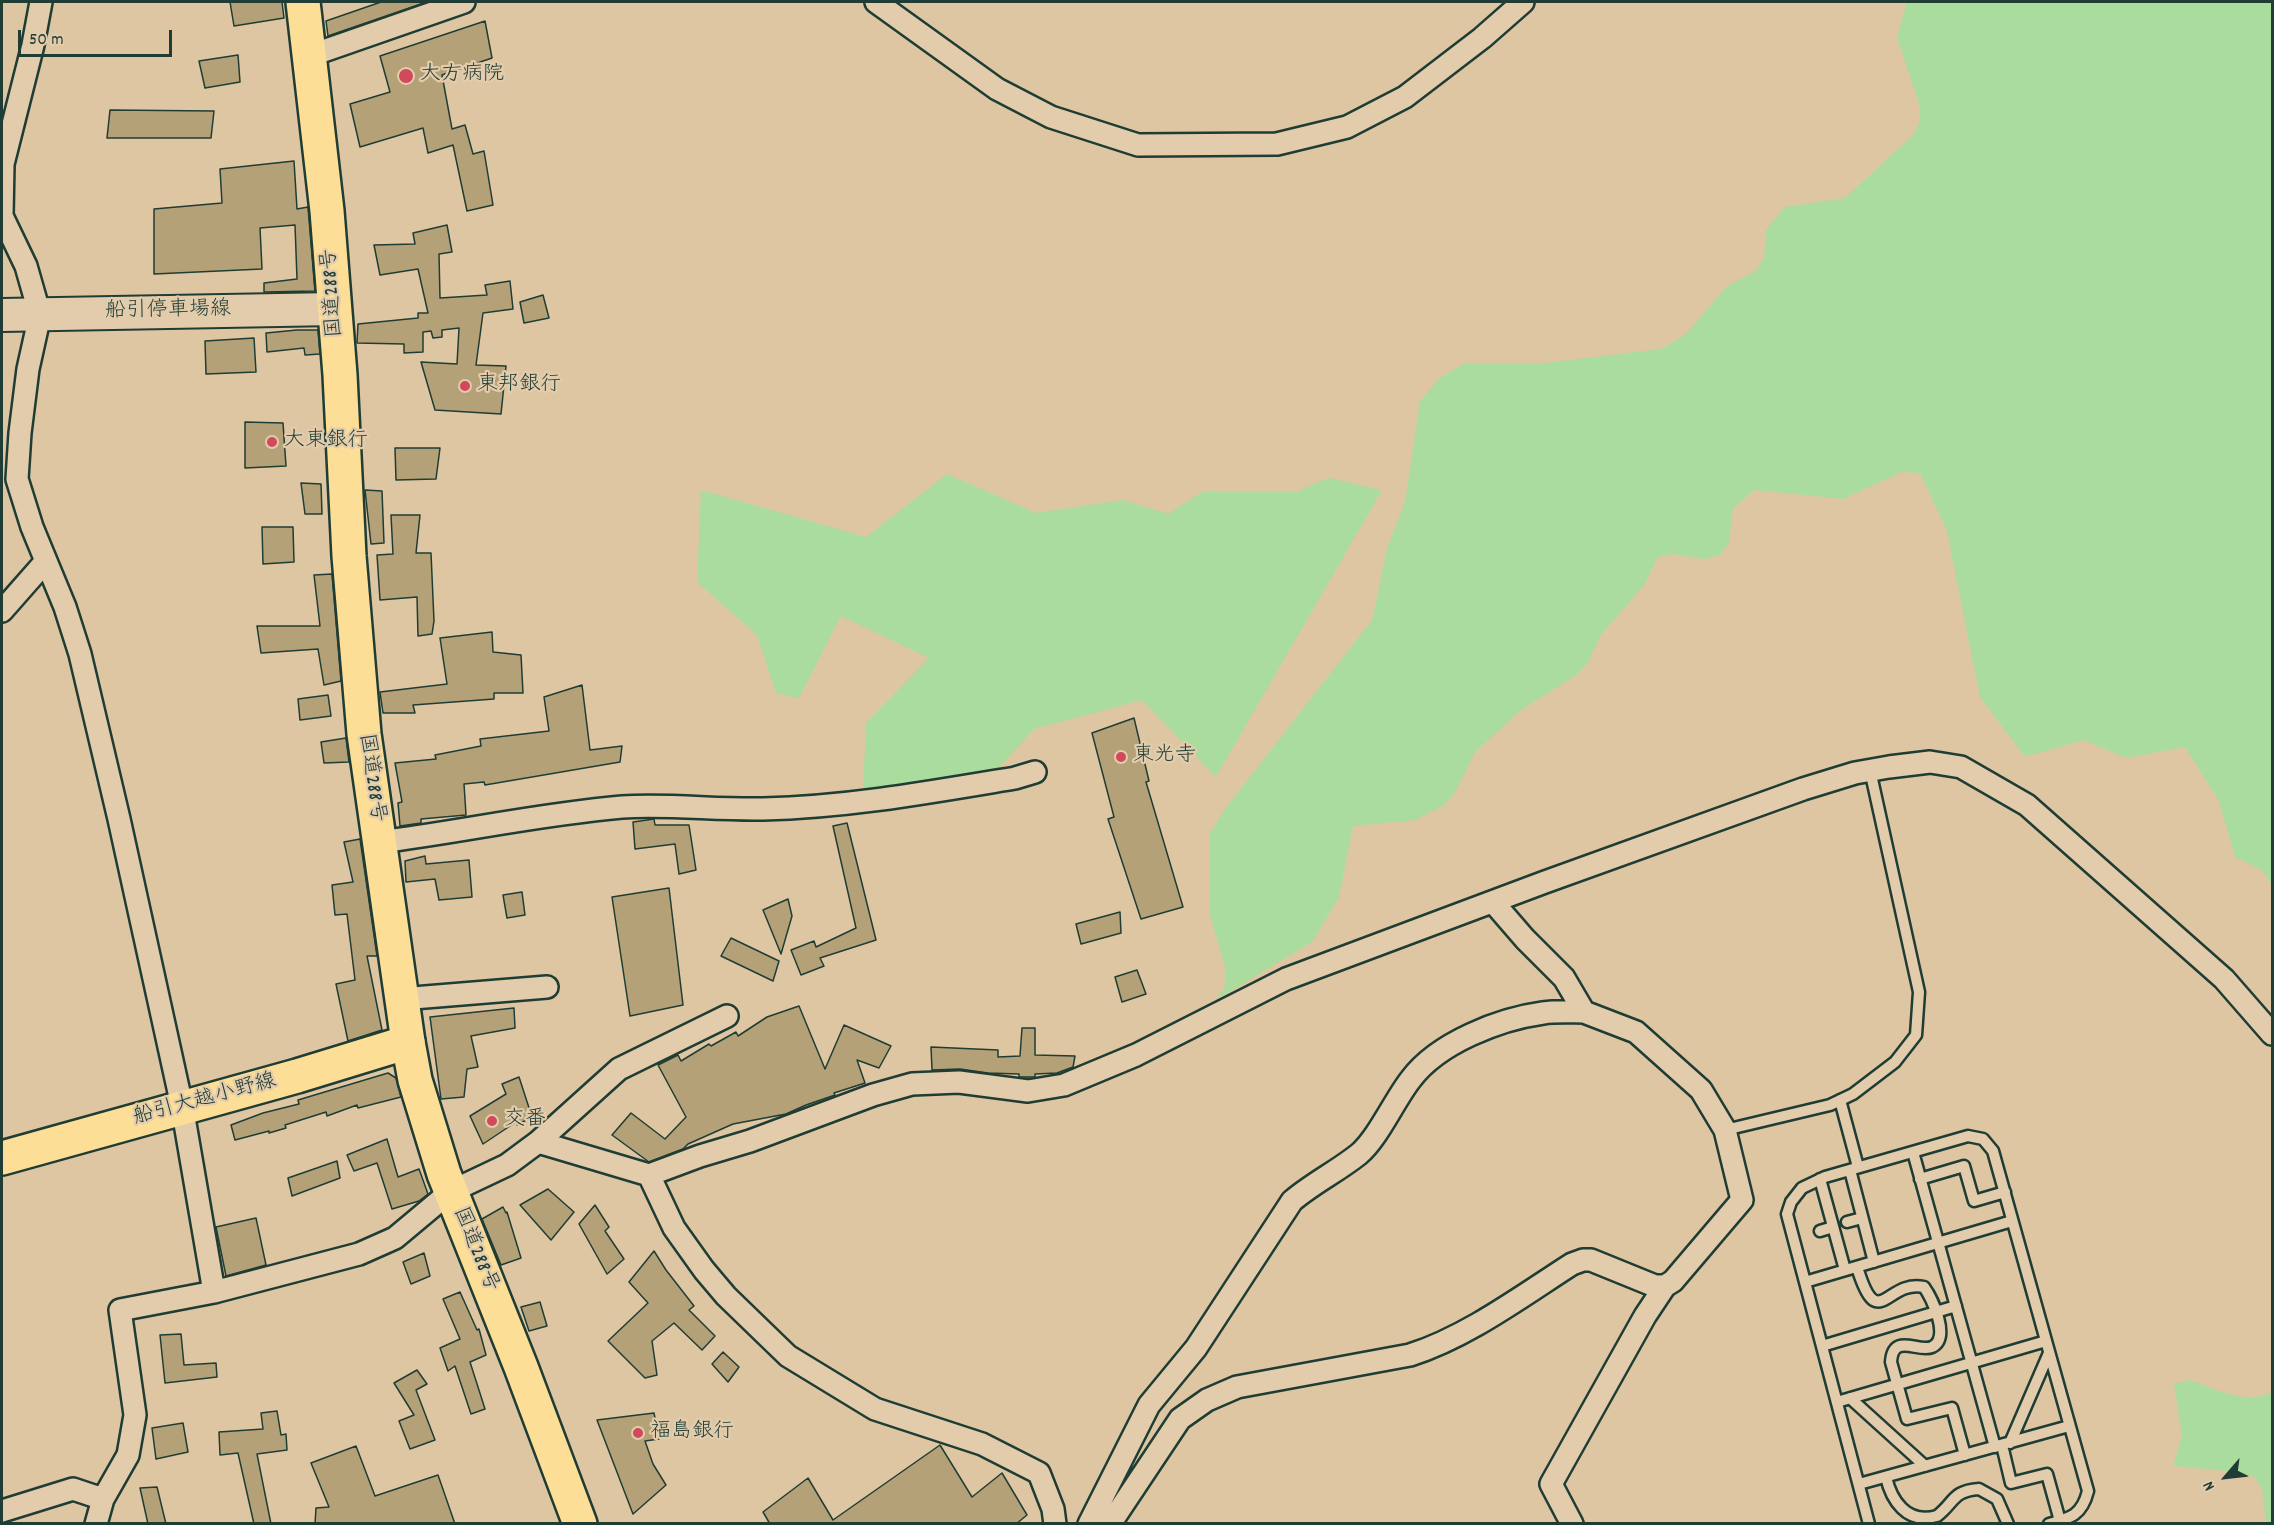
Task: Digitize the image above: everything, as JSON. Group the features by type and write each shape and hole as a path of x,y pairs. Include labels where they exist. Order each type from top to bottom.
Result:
{"main road":[{"name":"国道288号","path":"303,2 327,211 355,643 364,734 408,1042 429,1131 450,1192 517,1356 580,1524"},
{"name":"船引停車場線","path":"19,315 335,309"},
{"name":"船引大越小野線","path":"2,1158 182,1106 297,1076 408,1042"}],"street":[{"path":"41,2 33,45 3,164 2,216 26,266 19,315 28,369 17,479 32,527 80,654 182,1106 214,1292"},
{"path":"309,56 464,2"},
{"path":"876,2 997,89 1051,117 1138,145 1277,144 1347,127 1405,97 1482,38 1523,2"},
{"path":"2,611 46,561"},
{"path":"538,1142 649,1175 750,1141 873,1095 912,1084 959,1082 1028,1091 1064,1085 1136,1055 1286,979 1803,789 1870,770 1930,762 1961,767 2027,805 2224,979 2272,1034"},
{"path":"379,842 445,834 546,816 624,807 764,809 882,801 1015,778 1035,772"},
{"path":"1493,902 1525,939 1564,978 1584,1012"},
{"path":"401,999 547,987"},
{"path":"1089,1524 1149,1405 1196,1348 1292,1201 1360,1153 1411,1078 1434,1054 1470,1035 1509,1021 1543,1012 1584,1012 1636,1032 1701,1090 1725,1130 1742,1200 1673,1281 1665,1286 1645,1316 1551,1484 1572,1524"},
{"path":"96,1524 102,1499 128,1455 135,1416 120,1310 214,1292 359,1254 395,1238 450,1192 507,1165 538,1142 619,1069 727,1016"},
{"path":"649,1175 674,1228 704,1270 726,1296 788,1356 875,1409 982,1444 1039,1473 1053,1509 1055,1524"},
{"path":"1110,1524 1180,1419 1207,1400 1222,1393 1237,1387 1410,1355 1425,1350 1478,1323 1572,1264 1583,1260 1592,1260 1655,1286 1665,1286"},
{"path":"2,1511 73,1489 102,1499"}],"lane":[{"path":"1725,1130 1830,1105 1853,1094 1895,1062 1916,1035 1919,992 1870,770"},
{"path":"1840,1100 1862,1218 1874,1262"},
{"path":"1869,1524 1787,1214 1791,1202 1802,1188 1820,1179 1968,1136 1983,1139 1993,1151 2088,1491 2084,1505 2071,1518 2055,1522 2047,1474 2011,1483 2002,1445 1972,1363 1913,1152"},
{"path":"1920,1179 1964,1167 1974,1201 2005,1192"},
{"path":"1820,1179 1845,1270"},
{"path":"1847,1222 1862,1218"},
{"path":"1805,1282 2012,1221"},
{"path":"1820,1231 1833,1227"},
{"path":"1857,1267 1863,1286 1868,1295 1875,1300 1882,1302 1897,1291 1915,1285 1924,1287 1930,1296 1942,1334 1939,1342 1932,1347 1923,1348 1906,1344 1896,1348 1892,1355 1897,1384 1907,1419 1952,1408 1965,1455"},
{"path":"1822,1346 1956,1306"},
{"path":"1837,1402 2046,1341"},
{"path":"2002,1445 2049,1353"},
{"path":"1850,1398 1925,1466"},
{"path":"1859,1484 2069,1426"},
{"path":"1886,1477 1896,1509 1911,1521 1920,1523 1930,1521 1939,1515 1958,1493 1979,1489 1997,1500 2008,1524"}],"green space":[{"path":"1907,2 2272,2 2272,885 2262,870 2235,857 2219,801 2185,747 2126,758 2084,740 2025,757 1980,697 1947,531 1920,473 1902,472 1843,499 1755,490 1733,508 1729,542 1720,555 1704,559 1673,554 1658,557 1644,585 1601,635 1587,664 1575,676 1521,710 1475,752 1454,794 1443,806 1415,820 1353,826 1339,897 1312,942 1216,1000 1225,987 1226,970 1209,911 1209,835 1225,809 1372,620 1388,545 1405,502 1420,401 1440,378 1465,363 1545,363 1661,349 1686,334 1727,286 1754,272 1764,259 1766,230 1785,207 1845,198 1913,135 1920,122 1920,107 1897,37"},
{"path":"947,474 1036,513 1123,500 1168,514 1202,492 1296,492 1328,478 1382,490 1216,777 1142,700 1034,729 998,769 863,790 866,723 929,658 841,616 799,698 776,693 757,635 697,582 701,490 866,537"},
{"path":"2189,1380 2241,1397 2262,1396 2272,1392 2272,1523 2266,1523 2262,1490 2255,1477 2239,1472 2173,1466 2182,1436 2174,1384"}],"building":[{"path":"230,2 282,2 284,18 234,26"},
{"path":"381,2 427,2 328,36 326,21"},
{"path":"485,21 492,58 442,75 452,129 465,125 473,154 484,151 493,205 467,211 453,145 428,153 423,128 360,147 350,104 390,92 380,56"},
{"path":"238,55 240,82 205,88 199,61"},
{"path":"110,110 214,111 211,138 107,138"},
{"path":"294,161 297,209 308,207 315,291 264,292 264,283 297,279 295,225 260,228 262,269 154,274 154,209 222,203 220,169"},
{"path":"447,225 452,252 439,254 440,298 487,295 485,285 510,281 513,309 483,313 476,365 506,366 501,414 435,410 421,362 457,364 459,328 442,330 442,337 433,338 431,331 423,332 423,352 404,353 404,344 357,343 358,324 418,318 418,313 428,313 418,269 380,275 374,245 415,244 413,233"},
{"path":"543,295 549,318 524,323 520,302"},
{"path":"318,330 320,354 305,355 304,348 267,352 266,333"},
{"path":"254,338 256,372 206,374 205,341"},
{"path":"245,422 283,423 286,466 245,468"},
{"path":"395,448 440,448 436,479 396,480"},
{"path":"301,483 321,484 322,514 305,514"},
{"path":"365,490 382,491 384,543 371,544"},
{"path":"391,515 420,515 416,553 431,553 434,621 432,634 418,636 417,597 380,600 377,555 393,554"},
{"path":"262,527 293,527 294,562 263,564"},
{"path":"332,574 341,681 324,685 318,649 261,653 257,626 320,626 314,575"},
{"path":"492,632 493,652 521,655 523,693 494,693 494,699 413,705 415,713 383,713 380,692 447,684 440,638"},
{"path":"582,685 590,750 622,746 620,762 485,785 484,782 464,784 466,815 421,819 421,823 400,826 398,803 402,802 395,763 436,759 435,755 481,746 480,739 549,731 544,697"},
{"path":"328,695 331,716 300,720 298,699"},
{"path":"1134,718 1149,781 1146,782 1183,907 1141,919 1108,819 1114,817 1092,733"},
{"path":"346,738 349,762 324,763 321,742"},
{"path":"654,819 655,825 689,825 696,870 679,874 675,844 635,849 633,822"},
{"path":"847,823 876,940 820,958 824,966 801,975 791,950 814,941 816,947 856,928 833,826"},
{"path":"360,839 377,956 367,956 382,1030 348,1041 336,984 355,980 347,914 335,915 332,885 353,882 344,842"},
{"path":"425,856 426,864 469,860 472,897 439,900 435,879 406,882 405,861"},
{"path":"669,888 683,1005 630,1016 612,897"},
{"path":"522,892 525,915 507,918 503,895"},
{"path":"788,899 792,916 781,954 763,910"},
{"path":"1120,912 1121,933 1081,944 1076,924"},
{"path":"731,938 779,961 773,981 721,956"},
{"path":"1137,970 1146,994 1122,1002 1115,977"},
{"path":"799,1006 825,1069 844,1025 891,1046 879,1068 857,1060 865,1083 834,1093 835,1095 786,1114 733,1124 688,1144 683,1149 649,1162 612,1135 631,1113 665,1139 686,1117 658,1065 678,1055 681,1061 709,1044 711,1046 736,1032 738,1036 767,1017"},
{"path":"514,1008 515,1028 471,1036 478,1067 467,1069 464,1097 441,1099 430,1017"},
{"path":"1022,1028 1035,1028 1035,1055 1075,1056 1073,1067 1057,1073 1035,1074 1035,1077 960,1069 932,1070 931,1047 998,1050 998,1057 1020,1056"},
{"path":"388,1073 396,1078 401,1097 358,1108 357,1105 327,1116 326,1112 285,1125 286,1128 235,1140 231,1125 263,1113 299,1104 298,1100"},
{"path":"519,1077 532,1117 517,1125 516,1122 483,1144 470,1116 506,1094 502,1084"},
{"path":"387,1139 398,1177 419,1169 428,1194 419,1201 392,1209 377,1163 354,1171 347,1155"},
{"path":"337,1161 340,1178 292,1196 288,1178"},
{"path":"548,1189 574,1212 551,1240 520,1205"},
{"path":"595,1205 609,1227 605,1231 624,1259 607,1274 579,1224"},
{"path":"503,1207 507,1212 521,1258 501,1265 482,1219"},
{"path":"256,1218 266,1265 226,1276 216,1227"},
{"path":"654,1251 694,1306 689,1310 715,1336 702,1350 674,1323 652,1341 657,1375 645,1378 608,1341 648,1303 629,1282"},
{"path":"424,1253 430,1276 411,1284 403,1262"},
{"path":"460,1292 477,1330 479,1329 486,1355 470,1362 485,1409 471,1414 455,1366 448,1371 440,1348 460,1339 443,1299"},
{"path":"540,1302 547,1326 529,1331 521,1307"},
{"path":"181,1334 184,1365 216,1363 217,1377 165,1383 160,1335"},
{"path":"723,1352 739,1367 728,1382 712,1364"},
{"path":"417,1370 427,1384 416,1390 435,1440 410,1449 399,1421 414,1415 394,1383"},
{"path":"277,1411 281,1435 286,1434 287,1450 257,1454 271,1524 254,1524 238,1453 220,1455 219,1432 263,1429 261,1413"},
{"path":"654,1413 659,1439 645,1441 653,1464 666,1485 633,1514 597,1420"},
{"path":"183,1423 188,1452 156,1459 152,1428"},
{"path":"940,1445 972,1497 1002,1473 1027,1515 1016,1524 770,1524 763,1512 808,1478 833,1520"},
{"path":"356,1446 375,1496 438,1475 455,1524 315,1524 316,1508 329,1507 311,1463"},
{"path":"157,1487 166,1524 148,1524 140,1488"}],"place":[{"name":"大方病院","path":"406,76"},
{"name":"東邦銀行","path":"465,386"},
{"name":"大東銀行","path":"272,442"},
{"name":"東光寺","path":"1121,757"},
{"name":"交番","path":"492,1121"},
{"name":"福島銀行","path":"638,1433"}]}
